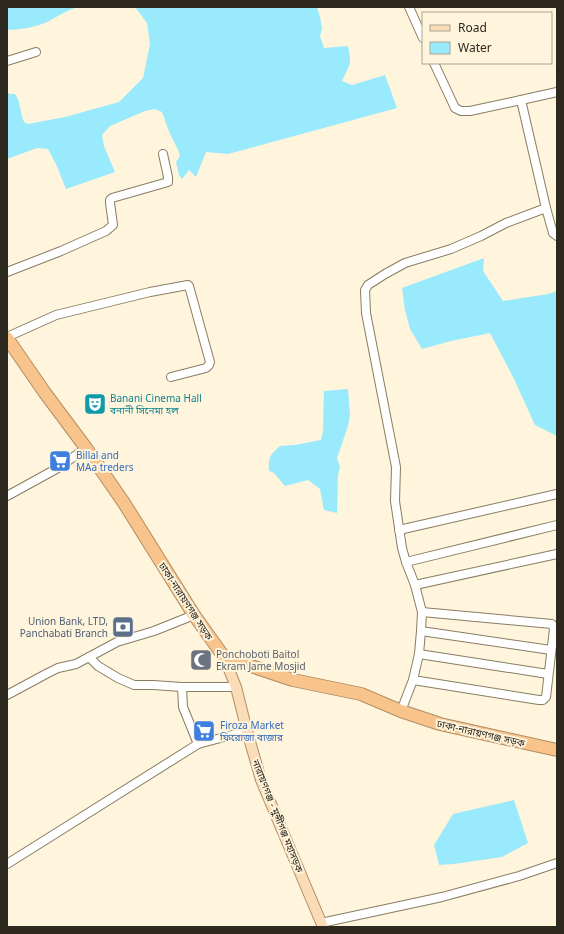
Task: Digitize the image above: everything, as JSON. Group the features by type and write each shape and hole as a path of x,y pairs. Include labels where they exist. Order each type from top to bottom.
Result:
{"highway":[{"name":"ঢাকা-নারায়ণগঞ্জ সড়ক","path":"7,337 124,503 194,615 224,657 293,680 361,694 401,711 440,724 557,750"}],"main road":[{"name":"নারায়ণগঞ্জ - মুন্সীগঞ্জ মহাসড়ক","path":"224,657 236,687 261,780 322,925"}],"street":[{"path":"409,7 422,36"},
{"path":"7,61 36,52"},
{"path":"434,64 455,108 461,111 470,111 557,92"},
{"path":"520,100 546,208 553,233 557,236"},
{"path":"7,272 61,251 106,231 113,225 110,203 112,198 168,182 163,154"},
{"path":"401,711 413,680 419,654 422,612 415,585 402,548 395,502 396,467 366,313 365,290 368,285 405,263 451,249 506,223 546,208"},
{"path":"7,337 56,315 150,292 188,285 190,286 210,362 206,368 171,377"},
{"path":"7,496 58,468 86,448"},
{"path":"399,530 557,494"},
{"path":"406,562 557,525"},
{"path":"415,585 557,554"},
{"path":"413,680 543,700 546,697 554,629 552,624 422,612"},
{"path":"7,695 58,668 76,664 117,642 154,631 194,615"},
{"path":"421,631 551,650"},
{"path":"419,654 548,674"},
{"path":"89,657 98,666 118,678 134,685 236,687"},
{"path":"182,687 183,708 198,744"},
{"path":"7,864 198,744 247,731"},
{"path":"322,925 442,897 519,876 557,863"}],"water":[{"path":"7,7 79,7 66,11 47,22 38,25 22,29 7,30"},
{"path":"135,7 317,7 322,28 320,36 324,48 348,46 350,64 342,81 352,85 385,75 397,108 228,154 206,152 196,177 189,170 182,179 179,175 176,162 180,156 179,153 162,112 155,109 145,111 110,126 102,135 104,146 115,172 66,189 48,149 37,148 7,159 7,92 10,94 15,94 24,122 28,124 65,117 119,102 143,78 150,44 147,23"},
{"path":"484,258 483,271 503,301 548,294 557,291 557,436 535,425 514,379 490,333 422,349 410,329 405,310 402,288"},
{"path":"348,389 350,415 348,426 337,458 340,467 338,475 337,513 324,510 320,489 308,480 285,486 274,473 269,471 269,459 280,446 321,440 323,431 324,391"},
{"path":"514,800 528,843 502,857 439,865 434,845 453,814"}],"place":[{"name":"Banani Cinema Hall বনানী সিনেমা হল","path":"95,404"},
{"name":"Billal and MAa treders","path":"60,461"},
{"name":"Union Bank, LTD, Panchabati Branch","path":"123,627"},
{"name":"Ponchoboti Baitol Ekram Jame Mosjid","path":"201,660"},
{"name":"Firoza Market ফিরোজা বাজার","path":"204,731"}]}
